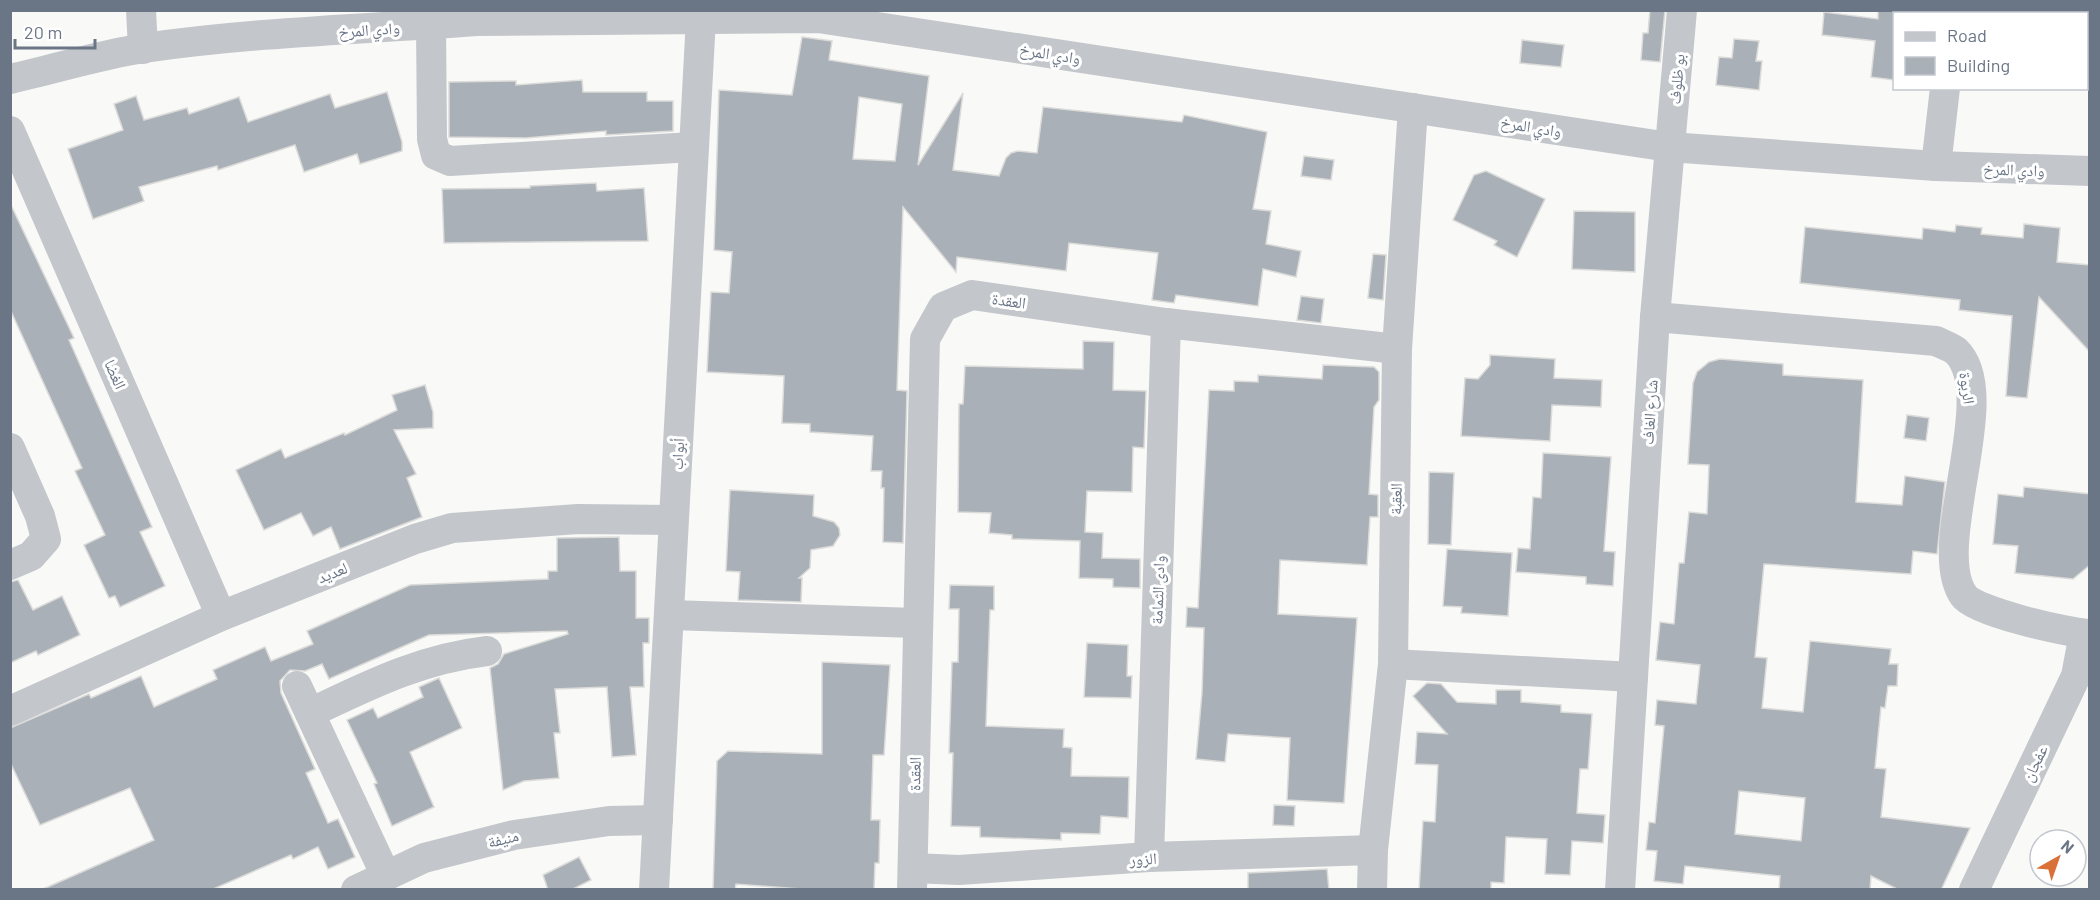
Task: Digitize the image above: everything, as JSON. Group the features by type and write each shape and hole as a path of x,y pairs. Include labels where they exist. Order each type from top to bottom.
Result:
{"street":[{"path":"141,10 143,49"},
{"name":"بو ظلوف","path":"1669,147 1682,10"},
{"name":"وادي المرخ","path":"10,79 143,49 431,24 477,16 700,18 818,14 1669,147 1936,166 2090,171"},
{"name":"أبواب","path":"654,890 700,18"},
{"path":"431,24 432,139 436,155 450,161 693,147"},
{"path":"1936,166 1945,90"},
{"name":"العقبة","path":"1372,890 1373,850 1393,664 1396,349 1413,108"},
{"name":"الغضا","path":"10,131 221,616"},
{"name":"شارع الغاف","path":"1620,890 1655,317 1669,147"},
{"name":"العقدة","path":"912,879 916,623 925,339 943,307 972,295 1166,323 1396,349"},
{"name":"الربوة","path":"1655,317 1936,341 1956,351 1969,372 1971,414 1953,565 1964,597 1989,612 2087,634"},
{"name":"وادى الثمامة","path":"1149,857 1166,323"},
{"path":"10,448 40,516 46,539 31,556 10,565"},
{"name":"لعديد","path":"10,711 221,616 415,539 452,528 578,519 673,520"},
{"path":"670,615 916,623"},
{"name":"عفجان","path":"1974,890 2076,676 2087,634"},
{"path":"310,713 421,664 453,655 487,651"},
{"path":"1393,664 1633,677"},
{"path":"297,686 386,876"},
{"name":"منيفة","path":"356,890 424,858 514,835 609,820 658,820"},
{"name":"الزور","path":"912,879 959,870 1149,857 1373,850"}],"building":[{"path":"1650,10 1665,10 1660,62 1641,60 1643,33 1648,33"},
{"path":"1878,10 1894,10 1893,80 1871,77 1875,41 1822,35 1824,12 1878,19"},
{"path":"802,37 832,41 829,60 929,76 918,165 963,93 953,170 999,176 1006,158 1011,153 1018,151 1037,153 1043,107 1182,122 1184,115 1267,132 1253,209 1271,211 1266,244 1301,251 1296,277 1263,269 1258,306 1176,295 1174,303 1152,300 1158,253 1069,243 1066,271 957,257 956,272 903,207 897,390 907,391 903,543 883,542 884,488 881,488 882,471 871,471 873,436 810,432 810,424 782,423 784,376 707,372 711,292 729,293 732,252 714,250 719,90 792,95","holes":["859,97 902,104 895,161 853,159"]},
{"path":"1734,39 1759,41 1756,61 1762,61 1759,90 1716,85 1719,57 1732,58"},
{"path":"1522,40 1564,45 1561,67 1520,63"},
{"path":"582,80 583,92 647,92 647,101 673,101 673,131 606,135 606,131 526,138 449,137 449,82 516,81 516,85"},
{"path":"387,92 402,142 402,151 360,164 357,154 304,172 295,145 218,170 217,166 139,187 144,201 93,219 68,149 123,130 114,104 136,96 144,120 187,108 189,114 239,97 248,122 330,94 335,108"},
{"path":"1304,156 1334,160 1331,180 1301,176"},
{"path":"1486,171 1545,199 1517,257 1494,245 1497,241 1453,220 1474,175"},
{"path":"596,183 597,191 644,188 648,241 444,243 442,189 530,188 530,186"},
{"path":"10,203 74,338 69,340 152,527 140,532 165,586 120,607 115,596 109,598 84,545 105,535 75,471 82,468 10,309"},
{"path":"1574,211 1635,212 1635,272 1572,269"},
{"path":"2024,224 2060,228 2057,262 2090,265 2090,352 2039,297 2027,398 2006,396 2012,316 1959,310 1960,300 1800,283 1805,227 1922,239 1923,228 1955,232 1956,225 1982,228 1981,234 2023,238"},
{"path":"1373,254 1386,255 1383,300 1368,298"},
{"path":"1301,296 1324,299 1321,323 1297,320"},
{"path":"1083,341 1114,342 1113,390 1146,391 1144,448 1133,447 1132,492 1087,491 1085,532 1103,533 1102,558 1140,559 1140,588 1113,587 1113,579 1079,578 1080,541 1012,539 1012,535 989,533 991,513 958,512 959,404 963,404 965,366 1083,369"},
{"path":"1490,355 1555,359 1554,378 1602,380 1601,407 1552,405 1550,441 1461,436 1465,378 1478,379 1490,365"},
{"path":"1720,359 1783,364 1783,375 1863,380 1856,502 1902,505 1905,476 1945,482 1937,554 1913,551 1911,574 1764,564 1755,657 1767,658 1762,708 1803,712 1810,641 1891,649 1889,664 1898,664 1897,686 1888,686 1885,708 1881,707 1875,768 1886,769 1881,817 1970,828 1941,890 1899,890 1871,876 1870,890 1779,890 1780,876 1685,866 1683,884 1654,881 1657,851 1646,850 1649,822 1655,823 1664,726 1655,725 1657,700 1696,704 1700,665 1656,660 1660,622 1674,624 1679,563 1684,563 1689,512 1707,514 1709,465 1688,464 1693,383 1697,372 1709,362","holes":["1739,791 1805,798 1801,841 1735,834"]},
{"path":"1323,365 1374,367 1379,372 1379,400 1374,407 1369,494 1378,495 1378,517 1370,517 1367,565 1280,560 1278,614 1357,618 1344,803 1287,800 1290,738 1228,734 1225,762 1196,759 1202,693 1204,628 1186,627 1187,607 1198,608 1209,390 1234,391 1234,381 1258,382 1258,375 1322,379"},
{"path":"425,385 433,412 433,428 394,430 416,474 407,478 422,517 340,549 331,527 313,536 301,513 264,530 236,470 281,449 285,458 344,433 345,435 397,410 392,395"},
{"path":"1907,415 1929,418 1926,441 1904,438"},
{"path":"1543,453 1611,457 1604,551 1615,552 1613,586 1586,584 1586,577 1516,572 1518,548 1530,549 1533,497 1541,498"},
{"path":"1429,472 1454,473 1451,545 1428,544"},
{"path":"2024,487 2090,494 2090,565 2073,579 2015,573 2018,546 1993,544 1998,494 2023,497"},
{"path":"730,490 814,495 813,516 834,522 839,528 840,535 833,546 811,550 810,568 799,578 802,578 801,602 738,600 740,572 726,571"},
{"path":"619,537 620,571 636,571 636,618 649,618 649,643 643,643 644,687 630,687 636,755 612,757 607,687 555,689 560,733 554,733 559,778 524,781 503,790 490,668 498,664 504,654 568,634 567,631 429,635 329,679 322,664 305,671 290,670 280,681 281,693 315,769 306,773 328,823 338,819 355,857 328,869 318,847 293,859 291,855 211,890 41,890 154,840 130,788 40,825 10,762 10,728 89,694 91,698 141,676 154,707 217,679 213,670 265,647 271,661 313,644 307,631 410,585 548,579 548,571 557,571 557,538"},
{"path":"1447,549 1512,553 1508,616 1461,613 1462,607 1443,606"},
{"path":"18,580 33,610 62,596 80,635 38,655 36,651 10,663 10,582"},
{"path":"950,585 994,586 994,610 990,610 986,726 1064,729 1063,747 1072,748 1071,776 1129,777 1128,818 1101,816 1100,834 1061,833 1061,840 980,837 980,827 951,826 953,753 949,753 952,662 958,662 959,609 949,609"},
{"path":"1087,643 1128,645 1127,676 1132,676 1131,698 1084,697"},
{"path":"822,662 890,665 884,755 873,755 871,820 880,820 879,863 875,863 874,890 813,890 736,884 735,890 713,890 717,761 728,751 822,754"},
{"path":"439,678 462,728 410,752 434,807 392,826 374,784 377,783 347,720 373,708 378,718 423,697 419,687"},
{"path":"1427,683 1441,684 1457,702 1496,704 1496,690 1521,690 1521,702 1561,705 1561,712 1592,714 1588,769 1580,769 1577,813 1605,815 1603,843 1572,841 1570,875 1545,874 1547,839 1506,837 1504,883 1491,882 1491,890 1419,890 1423,821 1435,822 1438,765 1415,764 1417,732 1447,734 1413,696"},
{"path":"1274,805 1295,806 1294,826 1273,825"},
{"path":"579,857 591,880 571,890 548,890 543,875"},
{"path":"1327,869 1329,890 1248,890 1248,873"}]}
